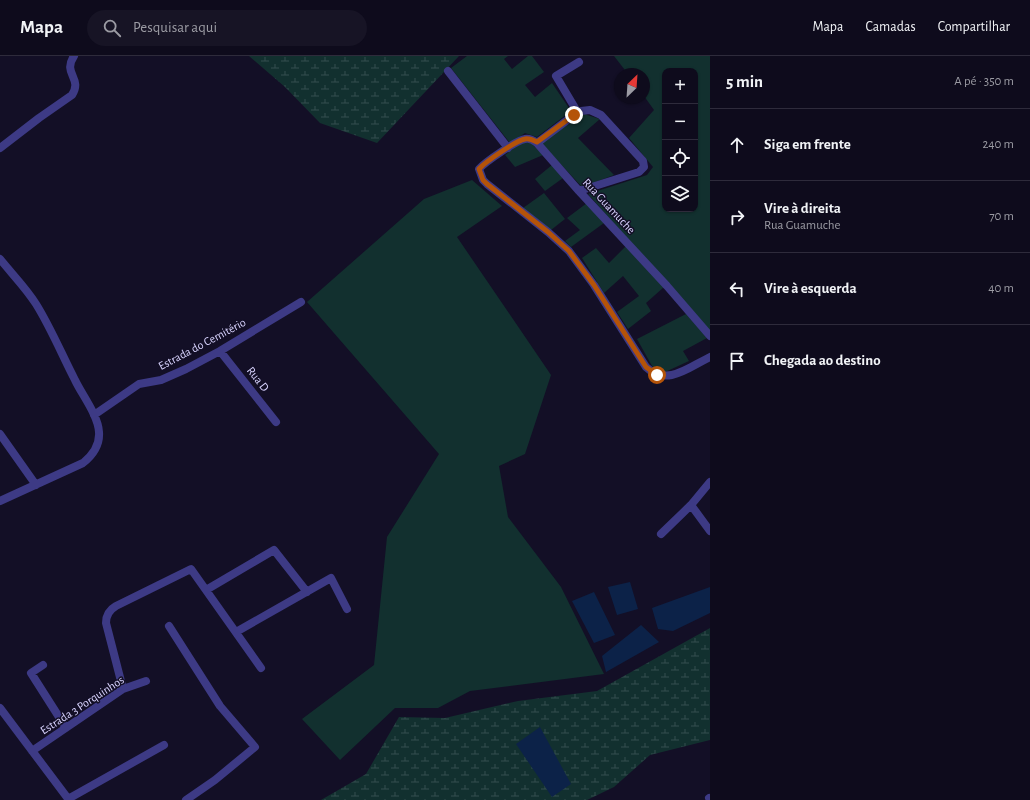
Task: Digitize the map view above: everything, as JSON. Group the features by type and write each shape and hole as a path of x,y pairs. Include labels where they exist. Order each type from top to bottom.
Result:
{"street":[{"path":"0,148 72,95 76,83 70,71 71,57"},
{"path":"578,113 556,76 579,62"},
{"path":"448,72 508,148"},
{"path":"579,191 639,172 643,169 644,164 638,155 601,115 590,110 581,111 537,142 525,139 520,140 489,159 479,169 483,180 487,184 548,232 569,251 594,285 650,371 662,376 671,376 710,357"},
{"name":"Rua Guamuche","path":"537,142 579,191 634,249 710,336"},
{"path":"0,259 36,304 94,415 99,434 97,447 93,454 83,463 0,501"},
{"name":"Estrada do Cemitério","path":"94,415 140,384 161,380 220,351 301,302"},
{"name":"Rua D","path":"220,351 276,422"},
{"path":"0,434 36,485"},
{"path":"661,534 691,505 710,482"},
{"path":"691,505 710,531"},
{"path":"206,590 274,550 307,592"},
{"path":"123,689 106,623 109,611 116,606 191,569 261,668"},
{"path":"236,632 331,578 347,609"},
{"path":"169,626 220,706 255,747 186,800"},
{"path":"44,665 31,673 66,728"},
{"name":"Estrada 3 Porquinhos","path":"32,752 123,689 146,681"},
{"path":"2,714 69,799 164,745"}],"green space":[{"path":"249,56 459,56 377,143 320,123 285,87"},
{"path":"467,56 508,56 504,59 512,69 528,56 532,56 544,72 525,85 535,97 552,83 571,111 537,137 525,133 510,143 451,68"},
{"path":"614,56 710,56 710,332 588,194 647,175 653,167 629,138 654,110 650,104 650,68 623,68"},
{"path":"584,114 600,119 578,138 614,175 582,187 541,143"},
{"path":"522,142 531,143 543,155 515,167 505,155"},
{"path":"552,165 563,178 545,191 535,179"},
{"path":"472,180 502,206 457,237 551,375 525,454 499,466 508,517 561,587 604,674 470,691 438,708 395,708 340,760 302,719 374,665 387,537 439,454 307,302 424,199"},
{"path":"544,193 565,219 551,230 523,208"},
{"path":"587,203 604,223 571,247 565,241 580,230 567,218"},
{"path":"626,246 664,287 646,303 651,311 628,329 617,312 639,296 623,276 604,293 582,258 596,248 609,263"},
{"path":"686,314 707,338 683,351 689,361 663,373 652,366 637,339"},
{"path":"710,628 710,740 650,755 614,787 587,800 321,800 366,774 399,717 445,718 518,701 597,691"}],"water":[{"path":"630,582 638,609 617,615 608,587"},
{"path":"710,587 710,613 673,631 658,629 652,608"},
{"path":"594,592 615,635 594,643 572,601"},
{"path":"641,625 659,642 606,672 602,656"},
{"path":"540,727 571,784 552,797 516,744"}],"route":[{"path":"574,115 537,142 529,139 520,140 489,159 479,169 481,176 487,184 548,232 569,251 594,285 646,367 657,375"}]}
